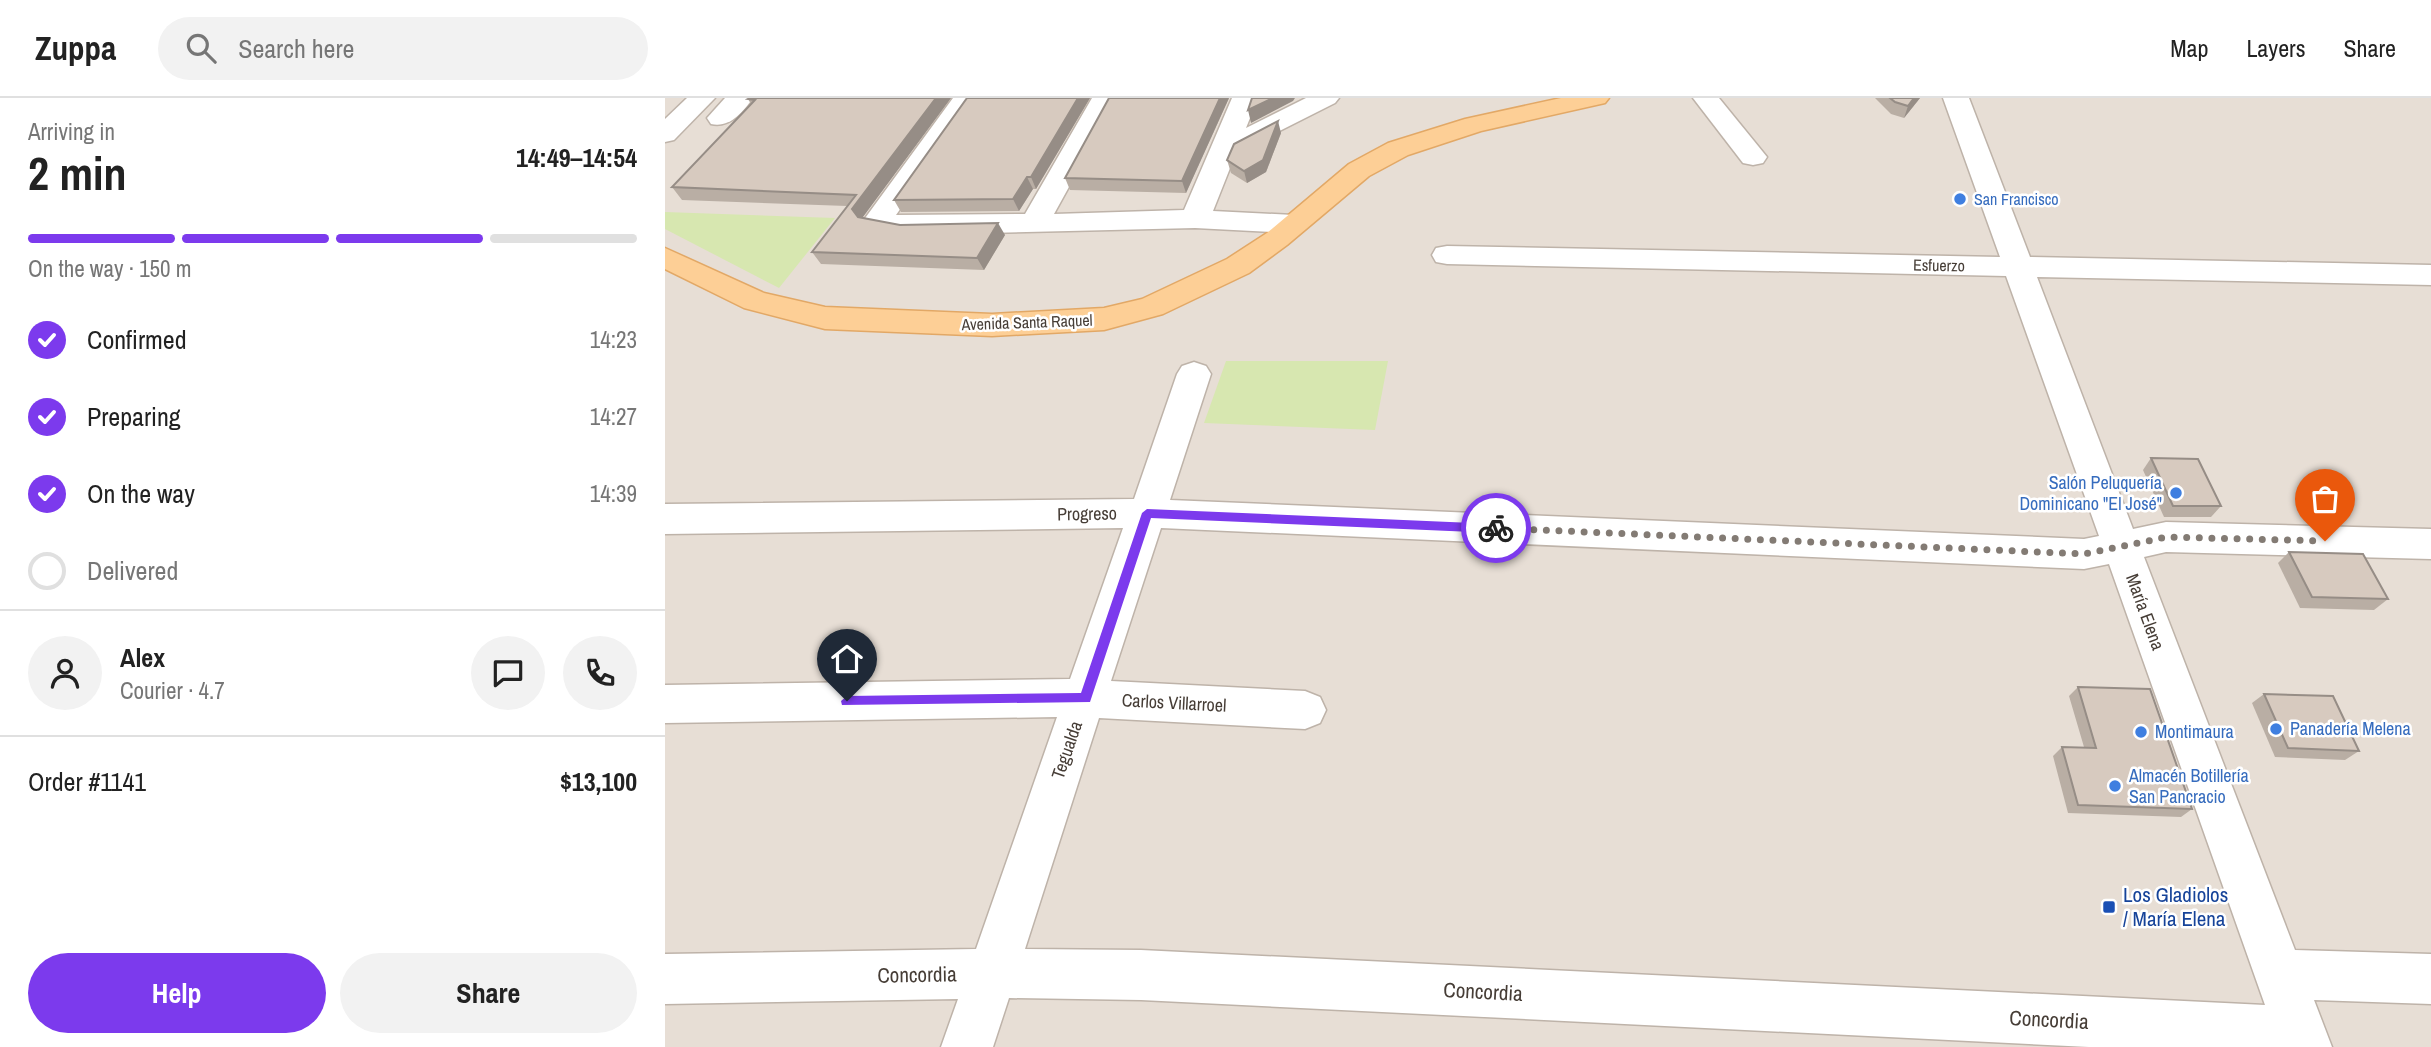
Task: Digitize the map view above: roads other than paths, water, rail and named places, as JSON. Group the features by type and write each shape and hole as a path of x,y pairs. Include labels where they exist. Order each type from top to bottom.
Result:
{"main road":[{"name":"Avenida Santa Raquel","path":"665,257 755,301 799,314 894,323 1037,325 1104,319 1151,307 1238,266 1294,225 1359,170 1398,149 1541,104 1596,98"}],"street":[{"path":"665,134 702,98"},
{"path":"720,118 740,98"},
{"path":"965,98 877,221 908,226 1195,219 1294,225"},
{"path":"1034,223 1105,98"},
{"path":"1195,219 1245,98"},
{"path":"1223,150 1326,98"},
{"path":"1706,98 1753,157"},
{"name":"María Elena","path":"1956,98 2303,1040"},
{"name":"Esfuerzo","path":"1447,255 2431,275"},
{"name":"Tegualda","path":"967,1047 1194,374"},
{"name":"Progreso","path":"665,519 1147,513 2084,554 2167,537 2431,544"},
{"name":"Carlos Villarroel","path":"665,704 1085,698 1305,710"},
{"name":"Concordia","path":"665,979 992,973 1164,976 2303,1040"},
{"path":"2279,974 2431,979"}],"place":[{"name":"San Francisco","path":"1960,199"},
{"name":"Salón Peluquería Dominicano \"El José\"","path":"2176,493"},
{"name":"Panadería Melena","path":"2276,729"},
{"name":"Montimaura","path":"2141,732"},
{"name":"Almacén Botillería San Pancracio","path":"2115,786"},
{"name":"Los Gladiolos / María Elena","path":"2109,907"}]}
